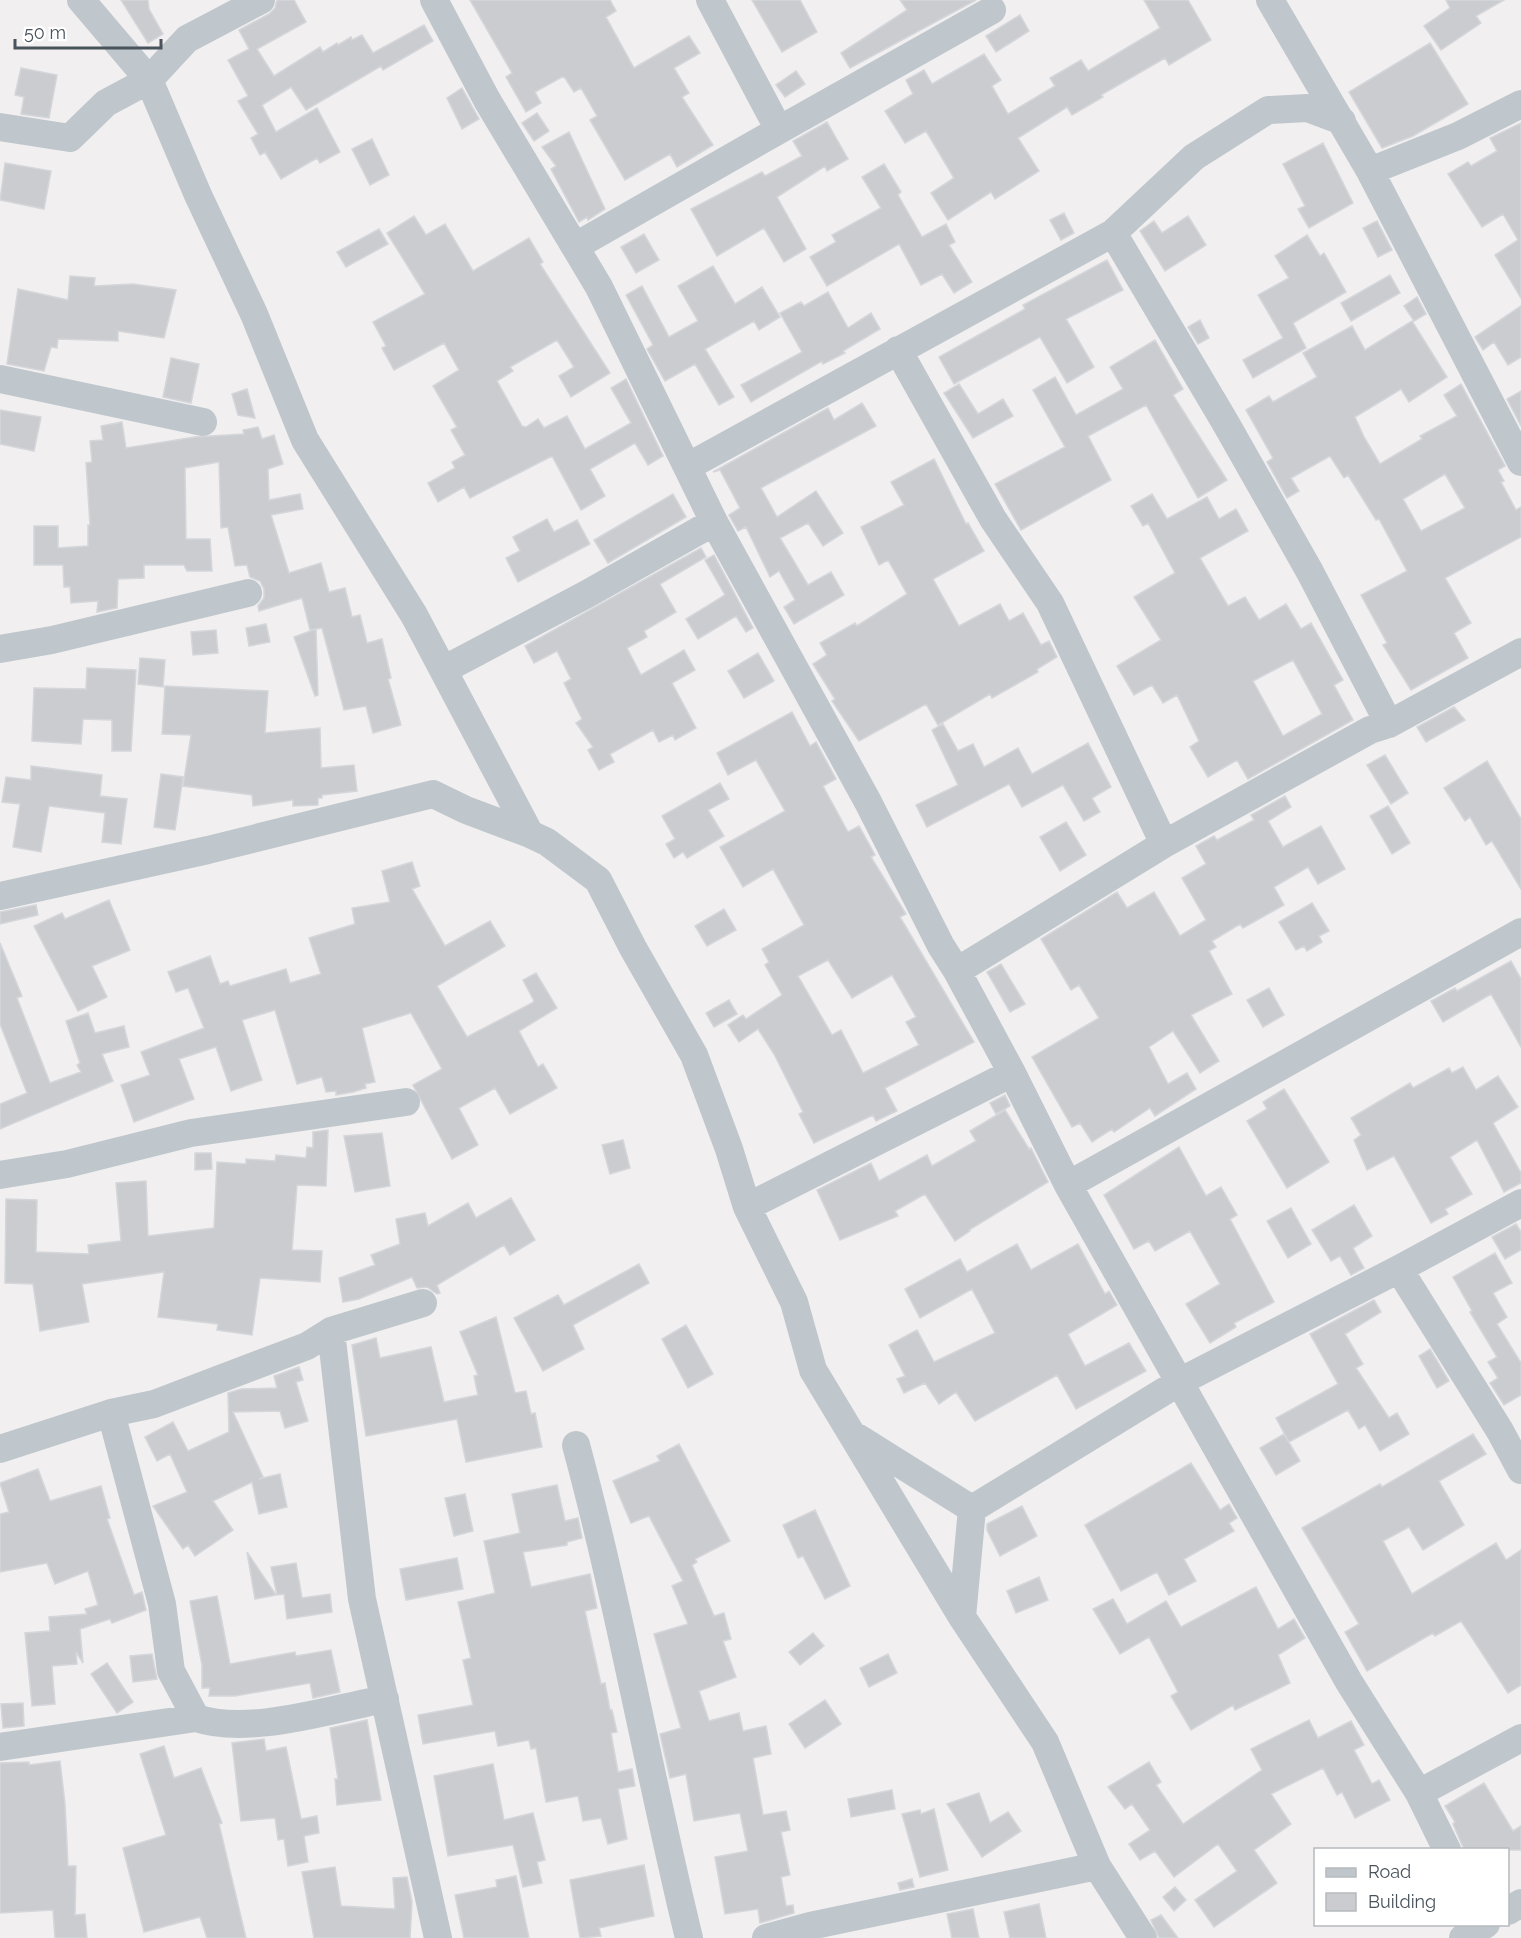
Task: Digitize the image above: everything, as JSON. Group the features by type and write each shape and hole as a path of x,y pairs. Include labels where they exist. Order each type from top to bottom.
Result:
{"street":[{"path":"81,0 149,80 198,195 254,314 305,440 445,669 530,834"},
{"path":"0,127 70,138 106,103 149,80 187,39 261,0"},
{"path":"434,0 487,100 599,287 714,522 868,802 941,946 1012,1072 1068,1185 1181,1381 1349,1682 1419,1793 1446,1848"},
{"path":"710,0 779,130"},
{"path":"1270,0 1370,171 1521,462"},
{"path":"576,246 997,3"},
{"path":"1370,171 1458,136 1521,104"},
{"path":"687,467 1113,233 1194,157 1268,110 1307,108 1342,121"},
{"path":"1113,233 1225,422 1310,572 1389,724"},
{"path":"898,350 993,519 1050,603 1164,844"},
{"path":"0,379 203,422"},
{"path":"445,669 587,594 714,522"},
{"path":"0,649 52,640 248,592"},
{"path":"957,971 1164,844 1370,730 1389,724 1521,652"},
{"path":"0,896 208,849 433,794 466,810 547,842 598,880 633,948 694,1055 747,1208 794,1302 813,1370 962,1617 1045,1742 1097,1866 1143,1938"},
{"path":"1068,1185 1521,932"},
{"path":"747,1208 1012,1072"},
{"path":"0,1175 67,1164 191,1133 406,1102"},
{"path":"972,1509 1181,1381 1399,1269 1521,1203"},
{"path":"1399,1269 1500,1431 1521,1470"},
{"path":"0,1449 111,1413 154,1404 307,1346 331,1331 423,1303"},
{"path":"331,1331 362,1599 438,1938"},
{"path":"111,1413 162,1604 171,1671 196,1718"},
{"path":"852,1435 972,1509"},
{"path":"576,1445 603,1545 658,1811 689,1938"},
{"path":"962,1617 972,1509"},
{"path":"0,1747 196,1718 228,1724 271,1721 386,1699"},
{"path":"1419,1793 1521,1738"},
{"path":"766,1938 810,1926 1097,1866"}],"building":[{"path":"121,0 148,0 149,9 163,34 148,43"},
{"path":"277,0 294,0 306,22 257,49 274,76 320,47 323,52 351,37 352,40 362,35 373,53 424,25 433,41 383,70 381,66 306,110 291,87 262,105 276,132 317,108 340,152 320,163 317,158 281,179 265,152 260,155 251,138 258,134 238,101 248,96 228,60 249,49 239,30 269,14 275,8"},
{"path":"470,0 610,0 616,11 606,17 634,68 689,36 700,53 674,68 689,93 682,97 713,145 677,167 670,154 625,180 590,120 597,116 581,88 574,92 562,77 535,92 541,103 526,112 506,77 512,73"},
{"path":"752,0 800,0 817,32 782,52"},
{"path":"900,0 976,0 850,68 841,53 907,10"},
{"path":"1144,0 1188,0 1211,40 1169,65 1165,58 1101,95 1103,97 1072,115 1067,107 1018,138 1039,171 995,199 991,192 948,220 931,193 954,178 926,131 905,143 885,111 913,94 906,80 924,70 932,84 984,54 1001,80 992,86 1008,114 1055,86 1050,78 1081,60 1088,71 1160,28"},
{"path":"1446,0 1504,0 1476,16 1481,23 1441,50 1424,26 1450,8"},
{"path":"1020,15 1029,31 996,52 986,36"},
{"path":"1430,43 1468,104 1413,136 1382,148 1349,92"},
{"path":"21,68 57,75 49,118 21,114 24,97 15,95"},
{"path":"796,71 805,84 785,97 776,85"},
{"path":"462,88 479,119 462,129 447,98"},
{"path":"537,113 549,131 534,141 522,123"},
{"path":"827,122 848,159 827,171 825,166 777,197 806,249 784,262 764,228 717,256 691,209 762,172 765,176 802,156 793,141"},
{"path":"1521,123 1521,298 1495,255 1518,240 1503,214 1482,227 1448,174 1468,162 1471,166 1497,151 1490,138"},
{"path":"569,132 605,209 588,220 587,217 579,222 551,169 556,166 542,147"},
{"path":"372,139 389,175 370,185 352,149"},
{"path":"1323,143 1353,203 1309,228 1298,209 1305,206 1283,164"},
{"path":"5,163 51,171 44,209 0,200"},
{"path":"884,164 901,192 898,195 922,237 946,224 955,242 949,245 972,282 954,293 942,274 921,285 899,244 827,286 810,257 836,242 832,235 881,208 862,177"},
{"path":"1064,213 1074,233 1061,240 1050,220"},
{"path":"414,216 426,235 445,224 473,271 529,238 543,262 540,264 610,373 571,397 559,376 574,367 557,340 510,367 513,371 497,381 522,426 526,427 538,419 544,428 567,416 585,449 631,423 611,388 626,379 663,456 648,465 635,443 590,469 605,496 581,510 552,456 470,498 464,487 438,502 428,483 455,468 452,462 465,455 451,430 457,427 433,386 459,370 444,343 394,370 382,348 386,346 373,322 425,294 387,233"},
{"path":"1188,216 1206,245 1165,271 1140,231 1154,221 1162,233"},
{"path":"1377,221 1392,250 1378,257 1363,228"},
{"path":"379,229 388,244 346,267 337,252"},
{"path":"644,234 659,260 636,273 621,247"},
{"path":"1307,235 1320,256 1324,253 1346,292 1293,323 1306,348 1253,378 1243,360 1283,338 1258,295 1289,278 1275,256"},
{"path":"1107,260 1123,290 1066,319 1094,367 1067,383 1040,337 954,384 939,357 1025,309 1023,305"},
{"path":"713,266 735,304 762,287 780,317 759,330 754,321 705,349 734,397 719,405 695,364 665,381 647,349 653,345 626,295 642,286 669,337 698,321 678,286"},
{"path":"1390,275 1400,293 1351,321 1341,303"},
{"path":"70,276 95,278 94,286 133,284 176,290 164,338 118,331 118,341 58,339 57,348 51,347 44,371 7,364 18,289 68,300"},
{"path":"828,292 848,328 871,313 880,329 843,351 845,353 823,364 822,361 751,402 741,385 802,352 780,313 801,302 804,306"},
{"path":"1417,297 1426,314 1414,321 1404,306"},
{"path":"1521,306 1521,357 1508,365 1494,342 1483,350 1475,337"},
{"path":"1200,320 1209,338 1198,344 1188,327"},
{"path":"1412,321 1447,377 1409,402 1401,389 1355,417 1380,464 1422,439 1420,436 1457,416 1444,395 1461,384 1505,466 1498,470 1504,481 1501,482 1516,510 1521,507 1521,537 1445,578 1471,623 1454,633 1468,658 1411,690 1383,645 1387,643 1361,595 1407,571 1379,519 1376,520 1348,475 1344,478 1330,456 1291,478 1299,491 1287,498 1267,462 1273,458 1246,410 1269,396 1273,402 1317,377 1303,353 1352,326 1365,350","holes":["1445,474 1465,508 1421,531 1403,499"]},
{"path":"1155,340 1183,389 1173,395 1227,480 1198,498 1146,405 1088,436 1111,480 1021,530 995,484 1065,447 1033,390 1055,377 1076,415 1123,389 1110,367"},
{"path":"171,358 199,364 191,403 163,397"},
{"path":"959,384 978,414 1003,399 1013,416 973,438 944,393"},
{"path":"247,389 255,418 238,415 232,394"},
{"path":"1521,391 1521,426 1507,399"},
{"path":"862,403 876,426 761,488 777,517 816,491 843,533 823,546 808,523 780,538 808,585 831,572 844,595 794,624 784,607 795,600 779,571 770,577 746,527 738,531 729,515 740,508 720,470 713,472 828,408 834,420"},
{"path":"0,410 41,417 34,451 0,444"},
{"path":"122,422 126,448 195,437 244,434 243,430 258,427 262,439 274,435 283,464 268,469 269,500 300,494 303,509 271,515 289,573 321,563 329,592 345,588 352,617 360,615 367,643 382,639 391,678 388,679 401,725 373,733 366,706 344,710 322,628 310,630 302,598 259,611 258,606 264,598 264,589 260,581 250,577 247,565 235,566 228,527 221,528 219,462 185,468 186,539 210,539 212,571 187,571 184,565 144,565 144,578 118,579 117,608 97,612 98,601 71,603 70,587 64,587 63,565 34,565 34,526 58,526 58,548 88,546 88,525 90,525 86,463 92,462 90,441 103,440 101,426"},
{"path":"934,459 966,524 968,523 984,551 933,579 959,626 1000,604 1009,621 1023,613 1041,645 1049,641 1057,657 1037,669 1038,672 992,698 990,694 938,725 926,704 859,741 832,701 835,699 813,664 827,655 820,643 855,623 857,626 907,594 888,560 879,565 861,527 904,505 891,482"},
{"path":"673,494 686,517 608,563 594,540"},
{"path":"1152,494 1167,519 1207,497 1219,519 1236,509 1248,531 1200,558 1228,606 1245,597 1259,620 1286,604 1301,629 1311,623 1343,680 1334,685 1353,720 1248,779 1237,760 1208,777 1190,747 1199,741 1177,695 1163,703 1152,685 1134,695 1117,666 1161,640 1134,597 1175,573 1148,523 1143,526 1131,506","holes":["1293,660 1322,714 1283,736 1253,681"]},
{"path":"547,519 554,532 577,520 590,544 518,582 506,558 520,551 513,537"},
{"path":"701,548 706,557 660,584 676,612 644,631 647,637 627,648 641,675 684,650 695,670 672,683 696,728 675,740 673,735 659,742 653,730 610,754 614,762 599,770 588,750 593,747 576,723 582,719 564,683 571,679 557,651 534,663 525,646"},
{"path":"714,555 753,628 746,632 736,616 698,639 686,619 725,595 705,560"},
{"path":"266,624 270,642 249,646 246,628"},
{"path":"316,629 318,695 315,696 294,637"},
{"path":"216,630 218,653 193,655 191,632"},
{"path":"758,653 774,681 744,698 728,671"},
{"path":"140,658 165,660 163,687 138,684"},
{"path":"87,668 136,670 131,751 112,751 112,720 83,719 81,744 32,741 34,688 86,689"},
{"path":"165,686 268,691 265,733 320,728 321,768 354,765 357,791 322,795 322,798 318,798 318,805 293,806 293,800 253,806 252,795 183,786 191,735 162,734"},
{"path":"1454,707 1465,720 1426,742 1417,727"},
{"path":"792,712 810,746 816,742 836,779 823,786 848,832 859,826 875,855 871,857 906,914 900,917 974,1042 885,1088 897,1111 876,1121 873,1115 814,1143 799,1114 803,1112 774,1054 758,1029 739,1042 728,1025 743,1015 746,1019 782,995 765,965 769,962 762,949 804,925 773,869 743,887 720,847 785,811 756,760 728,775 717,753","holes":["828,960 852,998 892,975 916,1017 906,1022 919,1045 863,1073 841,1030 832,1035 798,976"]},
{"path":"943,724 958,751 973,744 984,767 1018,748 1032,774 1088,743 1111,787 1092,798 1100,812 1084,821 1063,785 1022,807 1009,784 927,827 916,805 958,785 932,730"},
{"path":"1385,755 1408,793 1391,804 1367,765"},
{"path":"1487,761 1521,819 1521,889 1492,841 1486,845 1470,817 1465,821 1444,788"},
{"path":"31,766 102,775 100,796 127,799 121,844 102,842 105,813 49,806 41,852 13,847 20,804 2,802 6,777 31,780"},
{"path":"161,774 183,777 175,830 154,827"},
{"path":"720,783 729,799 708,810 724,836 687,858 683,852 674,858 666,844 675,839 662,816"},
{"path":"1285,796 1291,807 1268,821 1283,847 1321,826 1345,869 1318,884 1308,867 1274,887 1284,905 1243,928 1240,924 1212,941 1216,947 1209,951 1232,994 1191,1015 1219,1061 1200,1073 1173,1031 1149,1047 1168,1084 1187,1073 1196,1089 1155,1116 1150,1108 1114,1132 1112,1129 1092,1142 1080,1123 1072,1127 1032,1057 1099,1018 1079,985 1071,990 1041,939 1117,892 1127,908 1154,892 1180,936 1206,920 1182,878 1206,864 1196,846 1214,836 1217,840 1254,820 1251,815"},
{"path":"1388,806 1410,843 1392,854 1370,816"},
{"path":"1066,822 1086,855 1060,871 1040,837"},
{"path":"412,862 420,886 412,889 445,946 490,921 505,946 437,986 467,1037 532,1003 534,1001 523,980 536,973 557,1008 519,1031 538,1067 543,1064 557,1088 510,1114 495,1088 459,1108 478,1145 452,1159 413,1085 442,1069 411,1013 362,1028 375,1082 365,1084 366,1088 336,1095 336,1091 326,1092 322,1077 297,1084 275,1010 242,1020 262,1080 231,1091 216,1047 179,1059 194,1099 134,1122 121,1085 150,1075 141,1052 204,1028 188,988 176,992 168,972 210,956 220,984 228,981 230,986 286,969 290,983 321,974 309,938 355,924 352,908 390,902 382,871"},
{"path":"109,900 130,950 92,966 107,997 78,1011 34,926 62,913 65,919"},
{"path":"1312,903 1329,931 1319,936 1322,942 1307,951 1304,946 1296,950 1279,922"},
{"path":"36,905 38,915 0,924 0,912"},
{"path":"724,909 736,930 707,946 695,926"},
{"path":"0,943 22,996 17,998 50,1083 81,1072 77,1065 80,1063 66,1021 88,1013 95,1033 124,1026 129,1047 102,1054 113,1081 0,1129 0,1104 27,1093 0,1024"},
{"path":"1511,961 1521,979 1521,1047 1491,994 1443,1022 1431,1001 1455,988 1457,991"},
{"path":"1001,964 1025,1004 1010,1012 987,972"},
{"path":"1269,988 1284,1015 1263,1027 1247,1000"},
{"path":"729,1000 737,1014 714,1027 706,1013"},
{"path":"1463,1067 1476,1090 1498,1076 1518,1107 1493,1123 1521,1173 1521,1183 1504,1192 1477,1140 1450,1157 1472,1194 1445,1209 1448,1214 1431,1223 1394,1156 1367,1170 1354,1140 1361,1135 1351,1118 1410,1083 1413,1088 1449,1068 1452,1073"},
{"path":"1284,1089 1329,1162 1287,1188 1247,1121 1267,1109 1263,1102"},
{"path":"1005,1095 1010,1106 996,1114 990,1103"},
{"path":"1005,1110 1029,1149 1031,1148 1048,1182 955,1241 925,1194 895,1211 898,1216 840,1240 817,1190 871,1163 879,1181 927,1155 932,1166 976,1141 970,1131"},
{"path":"328,1130 326,1186 297,1185 292,1250 322,1251 320,1282 260,1278 252,1335 217,1330 218,1324 158,1317 164,1272 82,1284 89,1322 40,1331 33,1284 5,1283 6,1199 37,1200 36,1252 89,1254 88,1245 121,1241 116,1183 146,1181 148,1236 214,1228 217,1162 246,1164 246,1159 275,1161 276,1155 306,1158 307,1147 313,1148 313,1132"},
{"path":"382,1133 390,1186 355,1192 344,1136"},
{"path":"623,1140 630,1168 610,1174 602,1145"},
{"path":"1179,1147 1206,1196 1221,1187 1237,1215 1230,1219 1274,1302 1234,1323 1236,1327 1210,1343 1186,1304 1220,1284 1190,1231 1155,1251 1149,1241 1134,1249 1104,1195"},
{"path":"195,1153 211,1153 212,1169 195,1170"},
{"path":"511,1198 535,1240 510,1255 504,1245 437,1285 440,1293 437,1294 427,1287 417,1288 412,1277 359,1299 343,1302 339,1278 375,1265 371,1255 400,1244 396,1219 425,1213 428,1226 468,1203 476,1218"},
{"path":"1354,1205 1372,1236 1353,1248 1364,1268 1351,1275 1340,1256 1331,1261 1312,1230"},
{"path":"1291,1208 1311,1244 1288,1258 1267,1221"},
{"path":"1516,1224 1521,1232 1521,1250 1505,1259 1492,1237"},
{"path":"1017,1244 1031,1270 1078,1244 1105,1294 1109,1291 1117,1305 1068,1334 1085,1366 1129,1343 1146,1371 1076,1409 1057,1375 975,1421 956,1392 939,1404 925,1383 904,1393 897,1379 905,1376 889,1345 917,1330 934,1362 995,1333 972,1289 920,1318 905,1289 960,1259 967,1272"},
{"path":"1495,1253 1512,1283 1493,1293 1507,1317 1497,1324 1521,1363 1521,1395 1504,1405 1490,1383 1498,1378 1488,1362 1497,1357 1470,1312 1472,1311 1453,1277"},
{"path":"639,1264 649,1283 573,1325 584,1349 543,1371 514,1318 558,1295 564,1305"},
{"path":"1374,1300 1381,1312 1345,1334 1363,1364 1356,1368 1389,1418 1397,1413 1409,1434 1380,1451 1365,1425 1359,1429 1348,1410 1289,1442 1276,1418 1338,1384 1310,1334"},
{"path":"496,1317 515,1393 526,1391 531,1414 535,1413 542,1447 466,1462 457,1419 366,1436 352,1345 376,1338 380,1358 431,1347 444,1402 478,1395 474,1376 478,1375 460,1332"},
{"path":"686,1325 713,1374 688,1388 662,1339"},
{"path":"1430,1349 1449,1381 1437,1388 1419,1356"},
{"path":"299,1367 303,1380 296,1382 308,1421 285,1428 280,1411 233,1412 263,1477 259,1479 280,1474 287,1507 259,1514 252,1482 213,1501 233,1530 195,1556 188,1545 183,1549 153,1506 187,1492 170,1454 157,1461 145,1437 173,1422 188,1451 229,1432 228,1393 241,1389 277,1388 274,1376"},
{"path":"1284,1434 1300,1461 1276,1475 1260,1448"},
{"path":"1473,1434 1486,1454 1439,1481 1464,1525 1423,1550 1409,1527 1383,1541 1412,1594 1496,1543 1506,1560 1521,1550 1521,1685 1508,1693 1461,1621 1435,1636 1433,1633 1367,1671 1345,1632 1359,1624 1302,1528 1380,1484 1382,1487"},
{"path":"679,1444 730,1541 695,1559 697,1562 692,1565 714,1616 724,1613 731,1639 723,1641 736,1677 699,1691 709,1721 739,1713 743,1731 766,1726 771,1754 753,1758 763,1815 786,1811 790,1830 781,1832 790,1875 781,1877 786,1906 793,1905 794,1913 760,1923 758,1909 725,1914 715,1857 748,1851 740,1813 694,1821 686,1774 670,1778 660,1734 681,1728 654,1634 688,1624 672,1586 683,1581 649,1516 631,1523 613,1481 660,1461 657,1456"},
{"path":"1191,1463 1220,1510 1229,1504 1237,1518 1229,1523 1234,1531 1184,1559 1196,1581 1169,1595 1157,1572 1121,1591 1085,1525"},
{"path":"38,1469 50,1501 101,1486 110,1518 107,1519 134,1595 142,1592 146,1610 112,1623 110,1619 80,1629 83,1663 76,1652 77,1664 52,1666 55,1704 32,1706 25,1633 50,1631 49,1617 87,1614 85,1609 98,1605 88,1571 55,1584 47,1563 0,1572 0,1514 9,1512 0,1483"},
{"path":"557,1485 565,1521 578,1518 582,1538 567,1542 567,1545 523,1552 531,1587 590,1574 597,1608 585,1611 601,1684 605,1683 617,1732 611,1733 618,1772 632,1769 635,1786 618,1789 627,1839 608,1844 601,1818 583,1821 578,1796 546,1802 536,1748 531,1749 529,1740 498,1746 495,1731 423,1744 418,1715 473,1705 463,1660 471,1658 458,1602 495,1593 484,1541 520,1533 512,1494"},
{"path":"465,1494 473,1531 454,1536 445,1498"},
{"path":"1022,1506 1037,1536 1000,1556 987,1530 987,1524"},
{"path":"815,1510 850,1586 825,1599 803,1556 798,1558 783,1525"},
{"path":"247,1552 276,1595 255,1599"},
{"path":"457,1558 463,1589 406,1600 400,1569"},
{"path":"296,1563 302,1598 330,1594 332,1612 287,1619 284,1594 277,1595 271,1567"},
{"path":"1039,1577 1048,1600 1016,1613 1007,1591"},
{"path":"1256,1587 1278,1629 1294,1619 1305,1638 1278,1655 1290,1683 1235,1710 1233,1705 1191,1730 1171,1696 1178,1692 1149,1637 1120,1654 1093,1609 1113,1599 1127,1624 1166,1601 1181,1627"},
{"path":"217,1596 230,1664 295,1652 296,1656 331,1650 340,1692 313,1698 310,1683 235,1696 209,1696 210,1688 202,1688 202,1665 190,1601"},
{"path":"813,1633 824,1646 800,1665 789,1652"},
{"path":"152,1654 157,1679 133,1682 130,1656"},
{"path":"888,1654 897,1673 869,1687 860,1668"},
{"path":"107,1663 133,1702 117,1713 91,1674"},
{"path":"825,1700 841,1724 805,1748 789,1724"},
{"path":"23,1703 24,1726 3,1728 1,1704"},
{"path":"367,1720 381,1800 337,1805 335,1779 338,1779 330,1728"},
{"path":"1309,1720 1318,1738 1351,1721 1364,1745 1354,1750 1372,1784 1379,1780 1390,1800 1355,1818 1342,1792 1337,1795 1323,1768 1271,1794 1291,1824 1254,1850 1277,1883 1214,1927 1195,1900 1237,1871 1218,1844 1174,1877 1155,1851 1140,1860 1129,1844 1150,1830 1132,1804 1125,1809 1108,1787 1149,1762 1161,1782 1156,1785 1183,1824 1262,1770 1251,1749"},
{"path":"264,1739 266,1751 286,1747 301,1819 317,1816 319,1833 304,1836 308,1862 288,1866 284,1839 278,1840 275,1818 241,1821 232,1743"},
{"path":"164,1746 174,1778 201,1768 222,1823 219,1824 246,1938 207,1938 200,1917 144,1932 123,1848 166,1835 140,1754"},
{"path":"60,1761 68,1866 76,1866 75,1915 85,1914 87,1938 55,1938 53,1910 0,1913 0,1763 29,1762 29,1765"},
{"path":"493,1764 504,1820 533,1813 545,1860 537,1862 542,1883 523,1887 513,1845 448,1856 434,1776"},
{"path":"1484,1783 1513,1831 1521,1826 1521,1850 1464,1848 1453,1824 1455,1822 1445,1806"},
{"path":"892,1790 895,1809 851,1817 848,1799"},
{"path":"979,1793 990,1823 1008,1812 1021,1831 982,1857 947,1804"},
{"path":"934,1809 948,1870 920,1877 902,1814 920,1810 921,1814"},
{"path":"644,1865 654,1916 599,1928 601,1936 580,1938 570,1880"},
{"path":"335,1867 341,1906 395,1909 393,1878 407,1877 412,1902 410,1938 314,1938 302,1872"},
{"path":"516,1876 529,1938 464,1938 455,1895 497,1887 496,1880"},
{"path":"912,1879 914,1887 900,1890 898,1883"},
{"path":"1175,1887 1186,1900 1174,1911 1163,1897"},
{"path":"1039,1904 1046,1938 1010,1938 1004,1912"},
{"path":"973,1909 979,1938 952,1938 947,1914"},
{"path":"1161,1915 1178,1938 1159,1938 1151,1920"}]}
